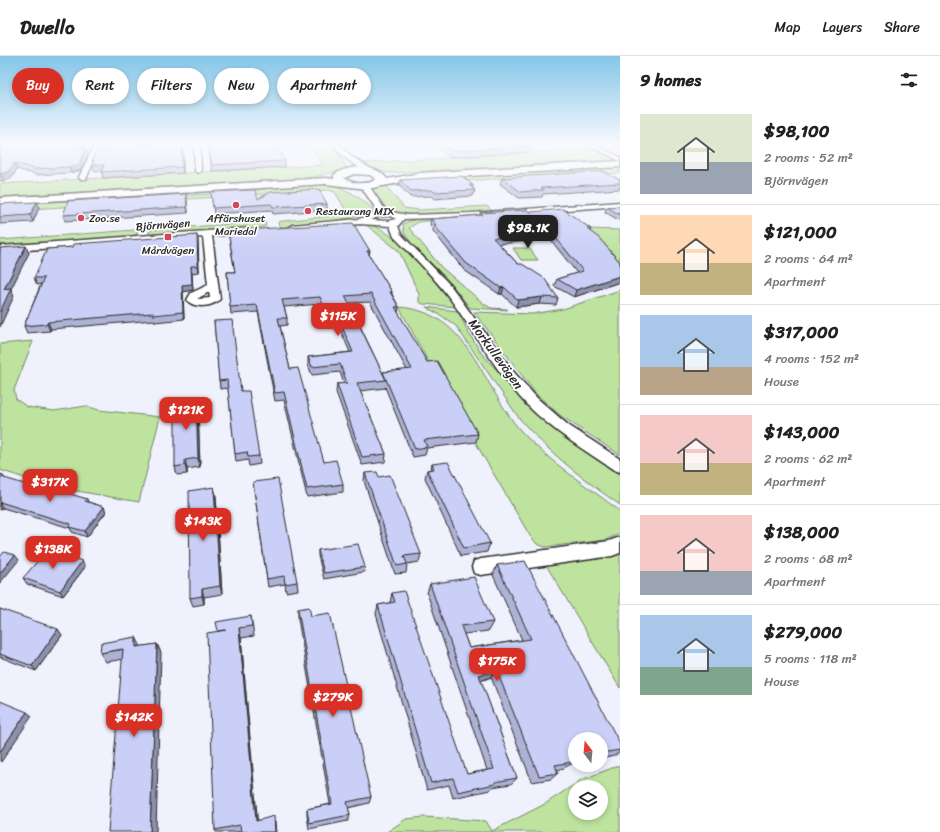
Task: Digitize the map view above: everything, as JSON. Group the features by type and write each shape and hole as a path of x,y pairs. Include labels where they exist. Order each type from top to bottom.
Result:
{"highway":[{"path":"0,200 329,180"},
{"path":"353,180 364,185 372,180"}],"street":[{"path":"364,185 383,213 398,223"},
{"path":"280,229 352,222 377,221 398,223 419,217 620,204"},
{"path":"377,221 383,213"},
{"name":"Morkullevägen","path":"398,223 507,371 532,400 546,415 574,436 620,466"},
{"name":"Björnvägen","path":"0,249 259,230"},
{"path":"207,234 214,286"},
{"path":"481,568 612,548 620,544"}],"green space":[{"path":"64,180 282,180 0,197 0,184"},
{"path":"404,180 474,180 386,186 404,208 420,210 487,206 492,211 439,216 410,216 398,214 387,209 372,189 374,186"},
{"path":"328,184 340,187 357,196 372,208 372,214 332,221 283,227 279,226 278,222 283,221 348,214 335,192 328,190 0,211 0,203 134,195 194,195 250,191 285,186"},
{"path":"460,216 457,218 418,222 409,228 441,267 484,304 491,308 508,310 470,308 449,281 412,244 404,233 403,224 408,221 430,217"},
{"path":"265,222 266,226 255,229 152,237 148,236 150,230"},
{"path":"365,224 376,227 389,234 402,245 428,271 456,307 423,304 419,302 419,294 399,251"},
{"path":"585,229 620,230 620,266"},
{"path":"135,230 138,232 136,235 126,238 0,247 0,240"},
{"path":"513,248 529,248 538,260 521,260"},
{"path":"620,290 620,455 561,416 536,394 474,312 532,314 563,309"},
{"path":"399,307 423,312 442,322 458,337 472,354 507,413 521,431 556,463 620,511 620,533 606,540 545,547 537,544 530,536 482,454 436,369 430,365"},
{"path":"426,307 458,311 468,332 482,354 509,383 553,427 620,474 620,505 567,465 530,430 519,418 456,326"},
{"path":"33,341 14,390 16,399 27,407 54,411 86,406 99,410 160,417 139,502 49,486 0,470 0,344"},
{"path":"620,554 620,688 546,565 570,559"},
{"path":"620,765 620,832 387,832 406,819 424,817 486,821 492,831 545,804 568,789 568,820 608,820 608,780 581,780 602,772 608,772 608,770"}],"building":[{"path":"400,180 467,180 473,185 469,185 475,190 434,192 432,190 411,191"},
{"path":"505,180 620,180 620,183 541,188 544,190 521,192"},
{"path":"319,189 327,204 273,207 271,204 213,208 211,192 255,190 258,199 271,192"},
{"path":"186,194 187,207 63,215 68,201"},
{"path":"37,202 30,215 0,217 0,204"},
{"path":"620,206 620,215 607,207"},
{"path":"563,209 591,229 587,229 599,238 620,262 620,276 576,290 557,279 583,271 552,233 493,238 518,264 522,264 544,278 558,298 542,297 518,300 504,287 501,288 466,263 434,225 436,225 431,219 483,215 480,213 527,210 530,212"},
{"path":"353,223 370,251 367,251 392,292 390,292 399,307 395,307 427,362 437,361 478,434 424,440 427,447 415,449 383,372 412,369 371,294 345,296 386,380 357,383 386,454 362,457 337,384 347,383 340,364 312,367 308,357 353,352 336,313 327,314 320,297 282,300 287,318 278,318 290,369 298,368 324,462 336,460 343,484 307,489 284,392 275,393 257,305 230,307 227,272 235,272 228,231"},
{"path":"197,235 198,266 191,266 192,284 182,285 183,312 153,315 153,313 48,322 47,324 24,326 44,278 34,278 47,249 72,247 73,244"},
{"path":"26,246 4,289 11,288 0,312 0,248"},
{"path":"232,320 241,391 249,391 259,456 248,457 247,452 235,454 227,380 219,381 214,321"},
{"path":"187,398 187,401 196,400 198,458 185,460 185,465 175,467 175,399"},
{"path":"448,462 490,543 464,548 427,470 434,469 432,464"},
{"path":"377,472 379,477 390,475 421,554 404,556 407,564 397,566 365,473"},
{"path":"0,474 3,475 1,477 34,487 37,484 87,499 85,501 104,507 85,531 69,527 71,524 0,502"},
{"path":"278,479 297,582 285,584 284,576 267,579 253,482"},
{"path":"214,487 220,586 202,589 202,596 190,598 189,491"},
{"path":"358,544 365,567 324,573 318,550"},
{"path":"47,550 82,561 60,591 23,578"},
{"path":"4,552 15,555 0,573 0,557"},
{"path":"525,561 620,744 620,750 608,752 608,732 568,732 568,763 555,765 558,773 539,776 496,669 479,675 517,778 458,792 453,778 431,783 378,605 395,602 392,593 404,591 467,774 494,769 430,584 474,577 493,622 461,626 469,648 531,639 497,565"},
{"path":"309,607 311,616 330,613 371,797 347,802 350,815 309,823 307,809 332,804 298,609"},
{"path":"0,609 58,629 32,666 0,654"},
{"path":"251,616 252,626 239,628 256,821 274,816 275,832 241,832 240,825 215,830 207,633 226,630 218,631 216,622"},
{"path":"136,637 136,647 157,644 150,832 108,832 123,649 100,653 101,643"},
{"path":"0,701 27,712 0,752"}],"place":[{"name":"Affärshuset Mariedal","path":"236,205"},
{"name":"Restaurang MIX","path":"308,211"},
{"name":"Zoo.se","path":"81,218"},
{"name":"Mårdvägen","path":"168,237"}]}
